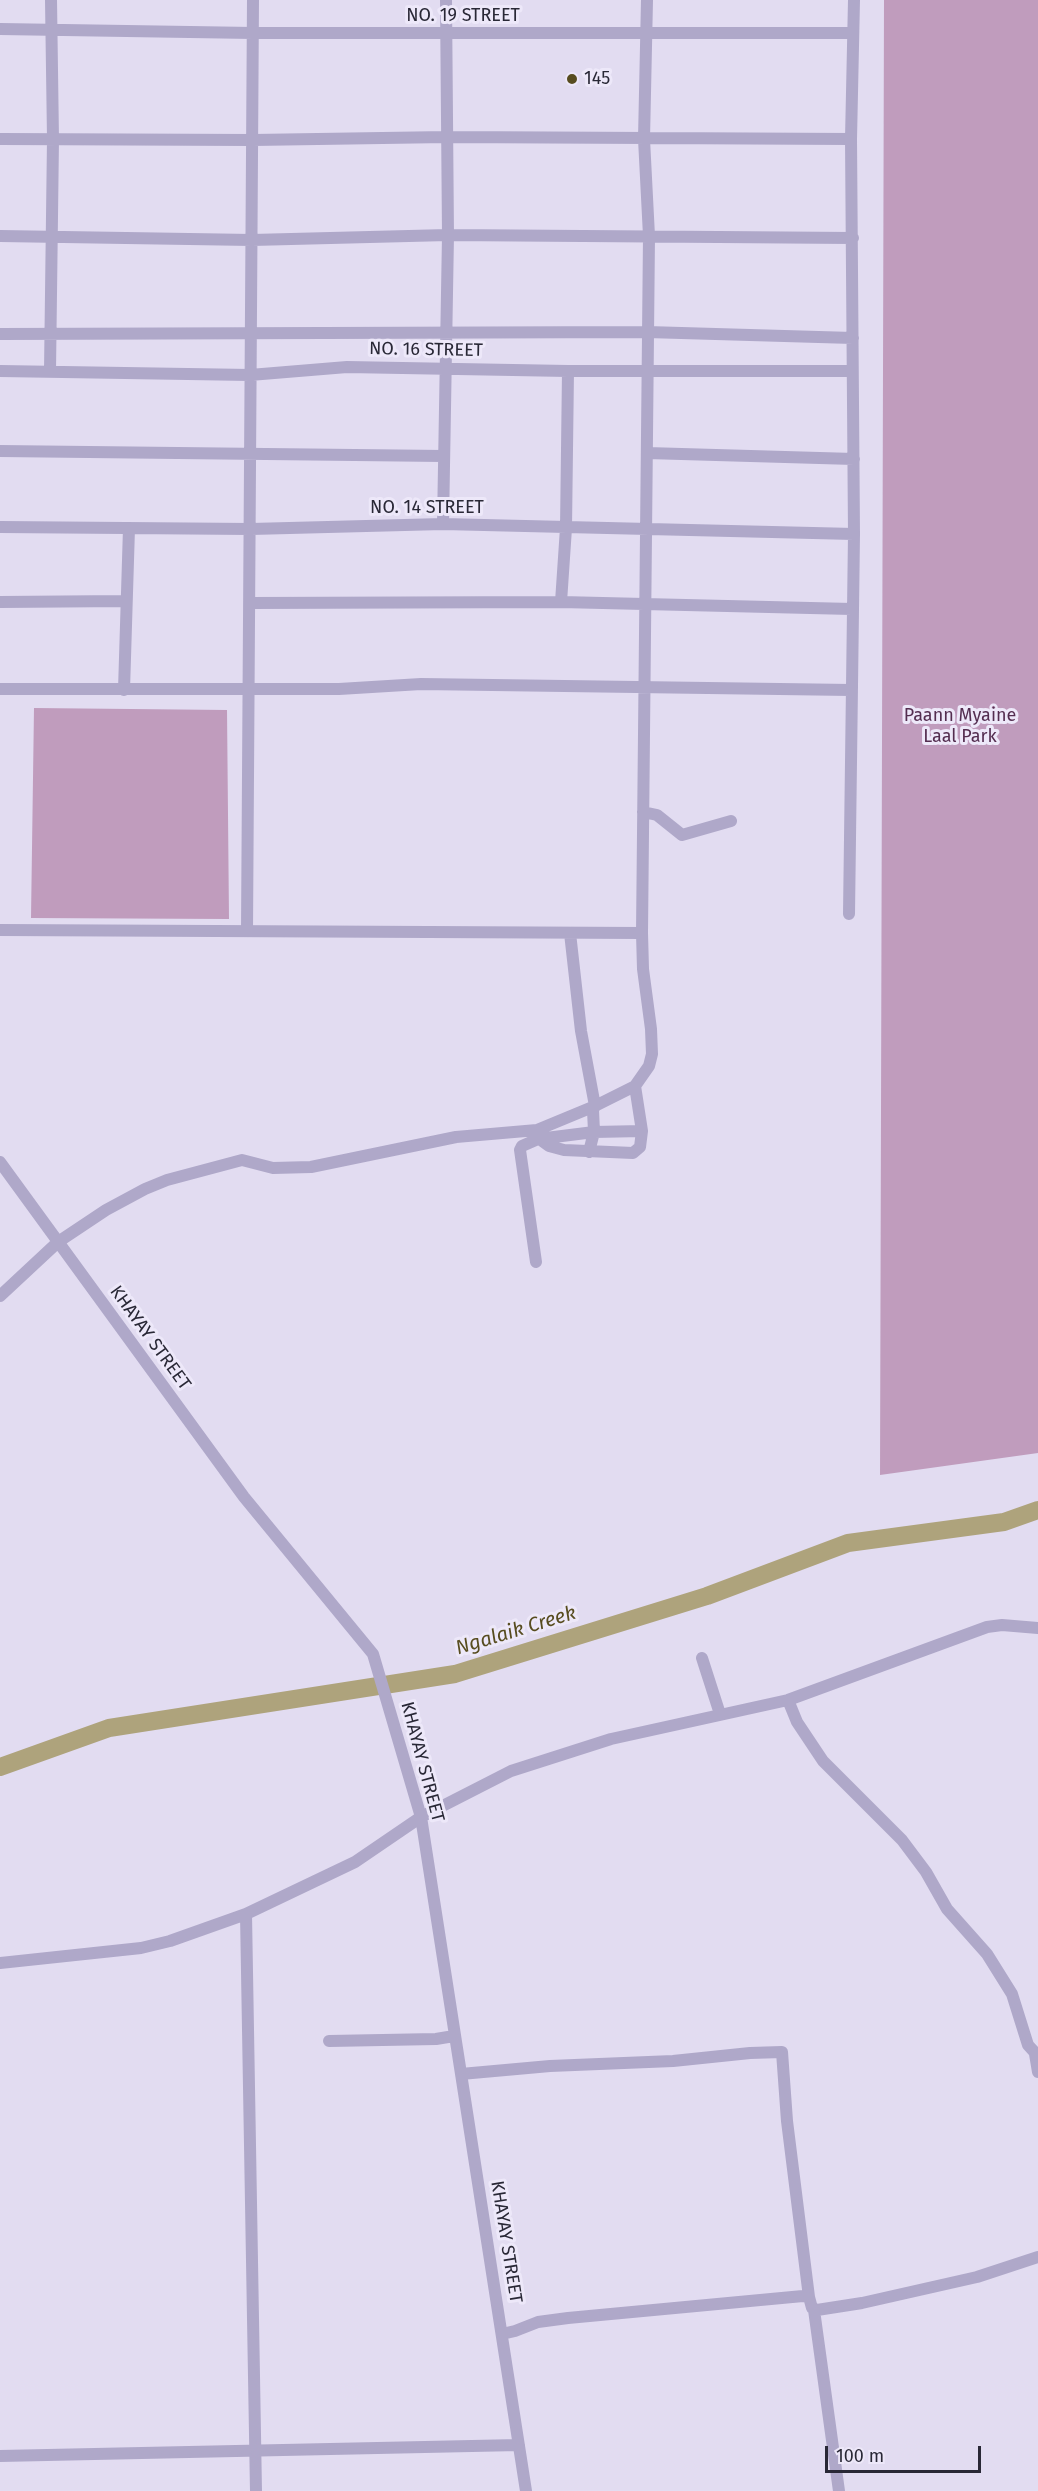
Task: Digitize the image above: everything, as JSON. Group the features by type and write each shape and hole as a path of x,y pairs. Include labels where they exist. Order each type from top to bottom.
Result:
{"street":[{"path":"50,371 53,139 51,0"},
{"path":"247,930 253,0"},
{"path":"443,524 448,235 446,0"},
{"path":"536,1262 520,1150 524,1144 538,1135 635,1086 649,1066 652,1054 643,969 642,933 649,236 644,139 647,0"},
{"path":"849,914 854,534 851,139 854,0"},
{"name":"NO. 19 STREET","path":"0,29 645,35 853,33"},
{"path":"0,139 253,140 447,136 851,139"},
{"path":"0,236 252,240 448,235 853,238"},
{"path":"0,334 446,331 647,332 853,338"},
{"name":"NO. 16 STREET","path":"0,370 250,375 347,367 568,371 852,371"},
{"path":"561,602 566,528 568,371"},
{"path":"0,451 443,456"},
{"path":"647,453 854,459"},
{"name":"NO. 14 STREET","path":"0,527 251,529 443,524 854,534"},
{"path":"124,690 129,528"},
{"path":"0,602 125,601"},
{"path":"250,603 561,602 644,606 852,609"},
{"path":"0,689 339,689 421,684 851,690"},
{"path":"643,812 657,815 682,835 731,821"},
{"path":"0,930 642,933"},
{"path":"570,933 581,1031 595,1106 593,1110 594,1132 589,1152"},
{"path":"538,1135 549,1146 564,1150 633,1153 640,1147 642,1131 635,1086"},
{"path":"0,1296 58,1242 106,1210 167,1180 242,1160 273,1168 311,1167 456,1137 642,1131"},
{"name":"KHAYAY STREET","path":"0,1162 244,1497 373,1654 421,1817 526,2491"},
{"path":"0,1964 141,1948 170,1941 246,1914 355,1862 421,1817 511,1771 611,1739 788,1700 987,1627 1002,1625 1038,1628"},
{"path":"702,1658 720,1714"},
{"path":"788,1700 797,1722 824,1761 903,1840 926,1872 947,1909 987,1954 1012,1994 1028,2045 1036,2055 1038,2072"},
{"path":"246,1914 256,2491"},
{"path":"328,2040 436,2039 454,2036"},
{"path":"460,2074 550,2066 673,2061 782,2052 787,2121 808,2297 814,2310 839,2491"},
{"path":"814,2310 862,2303 977,2277 1038,2258"},
{"path":"502,2334 538,2322 568,2318 808,2297"},
{"path":"0,2456 519,2445"}],"green space":[{"name":"Paann Myaine Laal Park","path":"884,0 1038,0 1038,1453 880,1475"},
{"path":"34,708 227,710 229,919 31,918"}],"waterway":[{"name":"Ngalaik Creek","path":"0,1767 109,1728 455,1674 707,1596 848,1543 1004,1522 1038,1510"}],"place":[{"name":"145","path":"572,79"}]}
